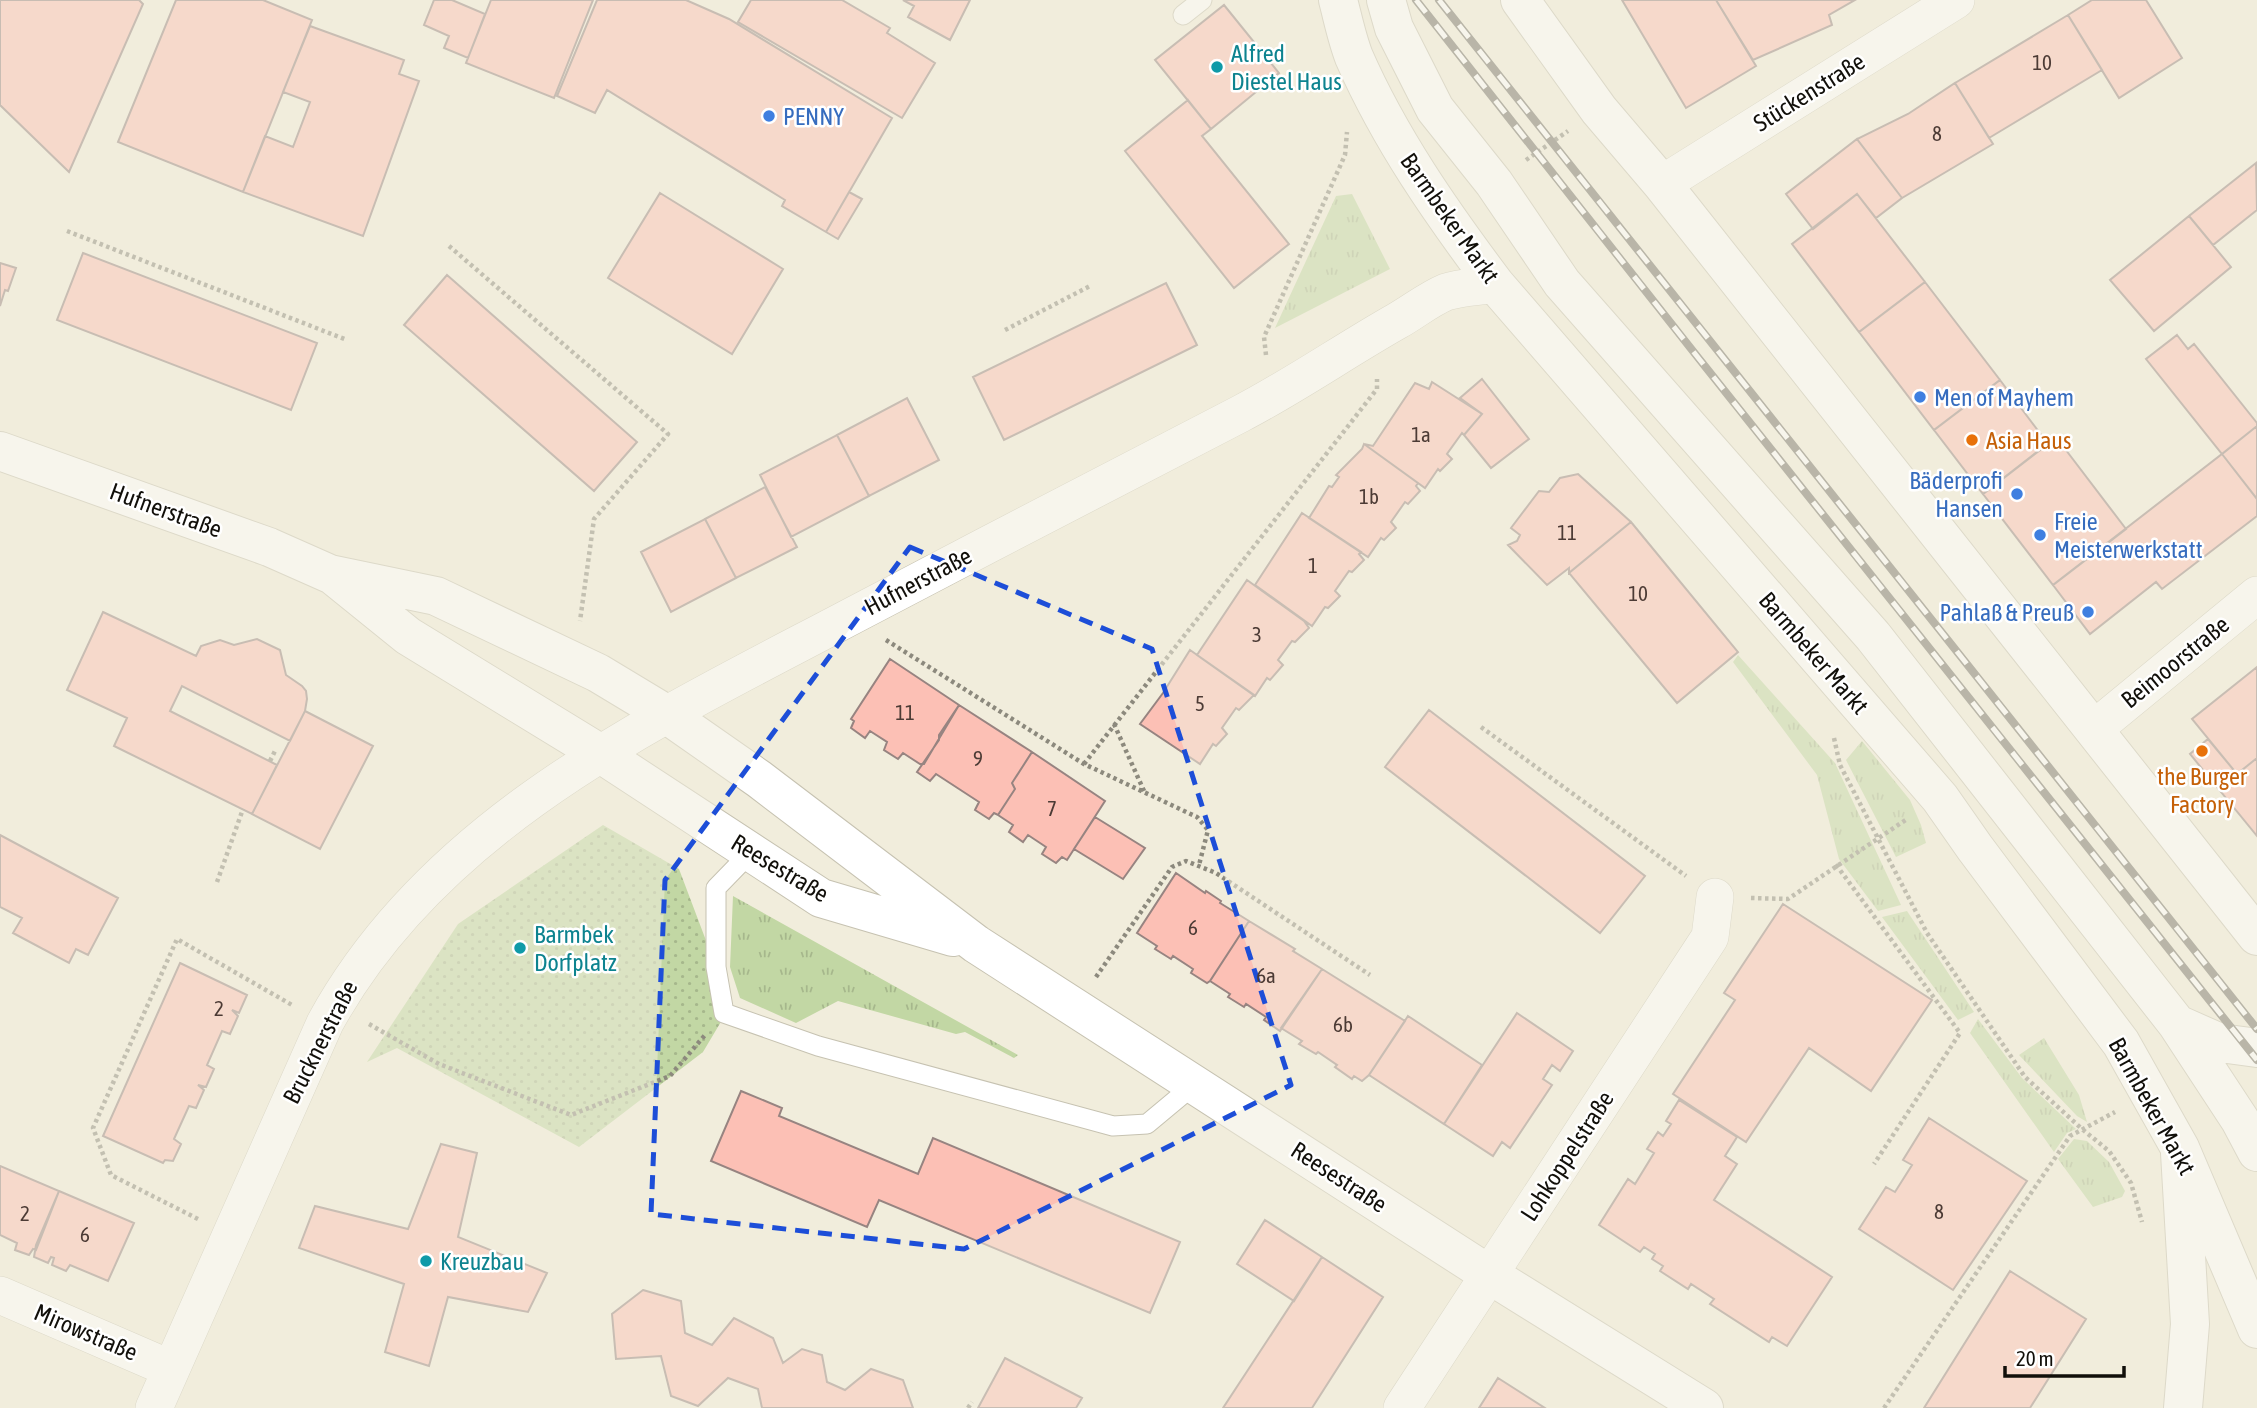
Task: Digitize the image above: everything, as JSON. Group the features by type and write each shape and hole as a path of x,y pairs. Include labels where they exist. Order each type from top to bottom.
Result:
{"main road":[{"name":"Barmbeker Markt","path":"1338,0 1353,54 1395,140 1444,215 1495,284 1940,798 2121,1044 2180,1148 2257,1329"},
{"path":"1387,0 1394,28 1435,109 1494,183 1562,283 1873,635 2177,1024 2241,1120 2257,1152"},
{"path":"1520,0 1599,110 1662,184 2257,936"},
{"path":"1495,284 1523,277 1562,283"},
{"name":"Hufnerstraße","path":"0,451 269,547 330,574 436,596 574,660 666,714"},
{"name":"Hufnerstraße","path":"330,574 408,636 601,754"},
{"name":"Reesestraße","path":"666,714 759,779 976,944 1490,1275 1704,1408"},
{"name":"Reesestraße","path":"601,754 821,898 976,944"},
{"path":"2177,1024 2220,1043 2257,1048"},
{"path":"2180,1148 2190,1324 2183,1408"}],"street":[{"name":"Stückenstraße","path":"1662,184 1956,0"},
{"name":"Hufnerstraße","path":"666,714 1271,398 1447,292 1495,284"},
{"name":"Beimoorstraße","path":"2094,729 2257,595"},
{"name":"Brucknerstraße","path":"154,1408 330,1014 377,941 424,890 486,836 601,754 666,714"},
{"name":"Lohkoppelstraße","path":"1402,1408 1710,937 1716,897"},
{"name":"Mirowstraße","path":"0,1295 171,1369"}],"lane":[{"path":"1183,15 1202,0"},
{"path":"751,852 716,888 716,967 724,1013 817,1046 1113,1126 1147,1124 1195,1084"}],"path":[{"path":"1271,398 1265,337 1345,155 1347,130"},
{"path":"67,231 347,340"},
{"path":"449,246 668,434 594,519 574,660"},
{"path":"1005,330 1092,285"},
{"path":"1084,764 1377,389 1374,334"},
{"path":"850,617 1084,764 1198,817 1208,830 1199,865"},
{"path":"1115,724 1144,792"},
{"path":"1832,725 1840,765 1927,933 2025,1077 2109,1151 2131,1182 2144,1231"},
{"path":"1481,727 1716,897 1788,899 1940,798"},
{"path":"270,761 275,751"},
{"path":"217,882 243,809"},
{"path":"1076,1006 1172,867 1186,860 1216,873 1370,975"},
{"path":"1838,866 1960,1033 1874,1164"},
{"path":"230,1236 111,1175 93,1128 177,939 439,1064 571,1115 670,1076 724,1013"},
{"path":"1884,1408 2070,1136 2150,1093"},
{"path":"968,1408 972,1402"}],"highlighted area":[{"path":"910,547 1152,649 1291,1085 964,1249 651,1214 665,880"}],"green space":[{"path":"1352,194 1390,269 1275,328 1336,196"},
{"path":"1738,655 1835,763 1901,905 1878,911 1839,859 1817,775 1733,662"},
{"path":"1862,741 1910,800 1921,825 1926,843 1896,857 1846,760"},
{"path":"603,825 679,869 716,967 725,1015 703,1052 579,1147 397,1048 367,1062 458,924"},
{"path":"733,896 1018,1055 1014,1058 965,1032 956,1034 838,1001 796,1023 740,998 730,967"},
{"path":"1907,911 1974,1012 1958,1020 1882,917"},
{"path":"1978,1019 2022,1078 2076,1129 2067,1133 2054,1152 1970,1033"},
{"path":"2044,1038 2079,1095 2087,1122 2077,1116 2019,1055"},
{"path":"2074,1139 2087,1141 2109,1162 2125,1191 2122,1197 2093,1207 2058,1159"}],"building":[{"path":"0,0 139,0 143,4 69,172 0,105"},
{"path":"176,0 263,0 312,20 243,192 118,142"},
{"path":"434,0 452,0 485,14 468,58 444,48 449,36 424,25"},
{"path":"491,0 593,0 554,98 466,63"},
{"name":"PENNY","path":"597,0 686,0 729,19 892,118 826,232 782,206 785,200 607,90 595,113 557,96"},
{"path":"751,0 842,0 890,28 887,33 935,63 902,118 738,22"},
{"path":"903,0 970,0 950,40 908,17 914,6"},
{"path":"1622,0 1716,0 1756,66 1686,108"},
{"path":"1716,0 1855,0 1829,15 1832,25 1753,60"},
{"path":"2092,0 2146,0 2182,58 2119,98 2068,15"},
{"name":"Alfred Diestel Haus","path":"1224,5 1279,73 1211,129 1155,60"},
{"path":"2068,15 2102,70 1989,138 1955,83"},
{"path":"310,26 404,60 399,74 419,81 363,236 243,192 265,136 293,147 310,102 283,92"},
{"path":"1955,83 1993,144 1902,198 1857,139 1908,114"},
{"path":"1188,100 1211,129 1202,136 1289,244 1234,288 1125,151"},
{"path":"1857,139 1902,198 1876,218 1857,194 1813,229 1786,194"},
{"path":"2256,163 2257,210 2213,245 2189,216"},
{"path":"849,192 862,199 838,239 826,232"},
{"path":"660,193 783,269 732,354 608,278"},
{"path":"1857,194 1925,282 1859,332 1792,244"},
{"path":"2189,216 2231,267 2154,331 2110,280"},
{"path":"83,253 317,343 291,410 57,320"},
{"path":"0,263 16,268 0,306"},
{"path":"447,275 637,442 594,491 404,325"},
{"path":"1925,282 2000,380 1934,430 1859,332"},
{"path":"1166,283 1197,345 1004,440 973,377"},
{"path":"2177,335 2188,349 2194,344 2257,423 2257,426 2222,454 2146,359"},
{"path":"1482,379 1529,439 1491,468 1464,435 1482,414 1460,398"},
{"path":"2000,380 2048,444 1983,494 1934,430"},
{"path":"1432,382 1482,414 1464,435 1462,433 1447,454 1452,459 1440,471 1438,469 1425,488 1364,444 1373,446 1415,383 1429,389"},
{"path":"907,398 939,460 869,496 837,435"},
{"path":"2257,426 2257,499 2222,454"},
{"path":"837,435 869,496 791,537 760,475"},
{"path":"2056,437 2126,529 2053,585 1983,494"},
{"path":"1364,444 1418,483 1416,486 1420,491 1408,504 1405,502 1391,522 1396,528 1384,540 1381,538 1368,557 1309,518 1329,486 1332,487 1339,477 1336,475"},
{"path":"2222,454 2257,499 2257,516 2162,589 2156,582 2090,634 2053,585"},
{"path":"1578,474 1631,522 1569,573 1569,568 1547,585 1508,545 1517,541 1520,535 1511,528 1539,491 1549,492 1560,478"},
{"path":"765,487 797,547 736,578 705,519"},
{"path":"1302,513 1361,552 1359,554 1364,560 1352,572 1349,571 1335,591 1340,596 1328,608 1325,607 1312,626 1255,585"},
{"path":"705,519 736,578 671,612 641,552"},
{"path":"1631,522 1738,652 1677,703 1569,573"},
{"path":"1247,580 1304,621 1309,628 1295,642 1292,641 1278,660 1283,665 1270,680 1267,678 1255,696 1197,655"},
{"path":"103,612 196,656 201,646 220,640 234,645 257,639 280,650 286,675 302,686 307,699 305,711 290,741 182,686 170,711 277,765 252,814 114,746 127,718 67,690"},
{"path":"1190,650 1254,695 1239,710 1236,708 1222,728 1227,734 1216,746 1213,744 1200,764 1140,724"},
{"path":"890,659 959,705 924,764 903,753 898,759 884,750 887,742 870,731 865,738 851,728 854,721 851,719"},
{"path":"2257,667 2257,758 2237,774 2192,719"},
{"path":"959,705 1032,752 1012,783 1015,789 998,815 994,813 989,819 975,810 979,802 936,774 930,781 917,772"},
{"path":"1429,710 1645,876 1600,933 1385,767"},
{"path":"305,711 373,746 320,849 252,814"},
{"path":"2208,739 2237,774 2257,758 2257,836 2190,754"},
{"path":"1032,752 1105,801 1067,860 1062,857 1056,863 1042,854 1046,847 1028,835 1023,842 1009,832 1013,825 998,815 1015,789 1012,783"},
{"path":"1095,817 1145,848 1123,879 1074,849"},
{"path":"0,835 118,898 88,955 76,949 69,963 13,933 22,918 0,907"},
{"path":"1176,873 1249,921 1207,983 1191,973 1193,969 1173,956 1171,959 1155,949 1157,946 1137,933"},
{"path":"1783,904 1932,1000 1871,1091 1809,1048 1746,1142 1673,1094 1735,1000 1724,993"},
{"path":"1249,921 1322,969 1280,1031 1264,1020 1266,1017 1246,1004 1244,1007 1228,997 1230,994 1210,981"},
{"path":"180,963 247,995 239,1013 232,1010 238,1016 230,1034 222,1031 207,1065 214,1069 206,1087 198,1085 204,1090 196,1108 189,1106 174,1139 181,1144 173,1161 165,1160 163,1163 103,1136"},
{"path":"1322,969 1405,1021 1369,1075 1362,1081 1354,1076 1352,1079 1335,1067 1337,1065 1318,1052 1316,1054 1299,1044 1302,1041 1281,1028"},
{"path":"1517,1013 1573,1051 1560,1071 1552,1065 1543,1079 1552,1085 1510,1148 1502,1142 1493,1156 1444,1124"},
{"path":"1408,1016 1482,1065 1444,1124 1369,1075"},
{"path":"741,1091 782,1108 779,1116 918,1174 933,1138 1180,1242 1150,1313 879,1200 867,1227 711,1161"},
{"path":"1679,1100 1737,1137 1725,1156 1737,1164 1714,1200 1832,1277 1787,1346 1772,1337 1769,1342 1710,1304 1714,1299 1691,1284 1688,1289 1660,1271 1663,1266 1652,1259 1655,1254 1644,1247 1640,1252 1599,1225 1628,1179 1635,1184 1654,1153 1647,1149 1658,1132 1663,1136 1671,1124 1666,1121"},
{"path":"1929,1118 2027,1181 1953,1290 1859,1229 1886,1187 1895,1192 1912,1165 1903,1160"},
{"name":"Kreuzbau","path":"441,1144 477,1153 458,1237 547,1273 528,1312 448,1297 429,1366 385,1352 404,1284 299,1248 315,1206 408,1229"},
{"path":"0,1166 59,1191 36,1250 33,1249 29,1255 15,1250 17,1243 0,1235"},
{"path":"59,1191 134,1223 108,1281 70,1265 66,1271 52,1265 54,1258 51,1257 48,1263 34,1257 36,1245"},
{"path":"1265,1220 1322,1257 1294,1301 1237,1264"},
{"path":"1322,1257 1383,1297 1312,1408 1223,1408"},
{"path":"2010,1271 2086,1319 2030,1408 1924,1408"},
{"path":"643,1290 681,1301 685,1333 712,1345 734,1318 773,1338 783,1363 802,1349 822,1355 827,1382 845,1390 871,1369 903,1380 913,1408 762,1408 758,1389 728,1378 698,1406 671,1396 661,1356 616,1359 612,1314"},
{"path":"1005,1358 1082,1398 1076,1408 978,1408"},
{"path":"1498,1378 1545,1408 1479,1408"}],"railway":[{"path":"1416,0 2257,1060"},
{"path":"1439,0 2257,1029"}],"place":[{"name":"Alfred Diestel Haus","path":"1217,67"},
{"name":"PENNY","path":"769,116"},
{"name":"Men of Mayhem","path":"1920,397"},
{"name":"Asia Haus","path":"1972,440"},
{"name":"Bäderprofi Hansen","path":"2017,494"},
{"name":"Freie Meisterwerkstatt","path":"2040,535"},
{"name":"Pahlaß & Preuß","path":"2088,612"},
{"name":"the Burger Factory","path":"2202,751"},
{"name":"Barmbek Dorfplatz","path":"520,948"},
{"name":"Kreuzbau","path":"426,1261"}]}
